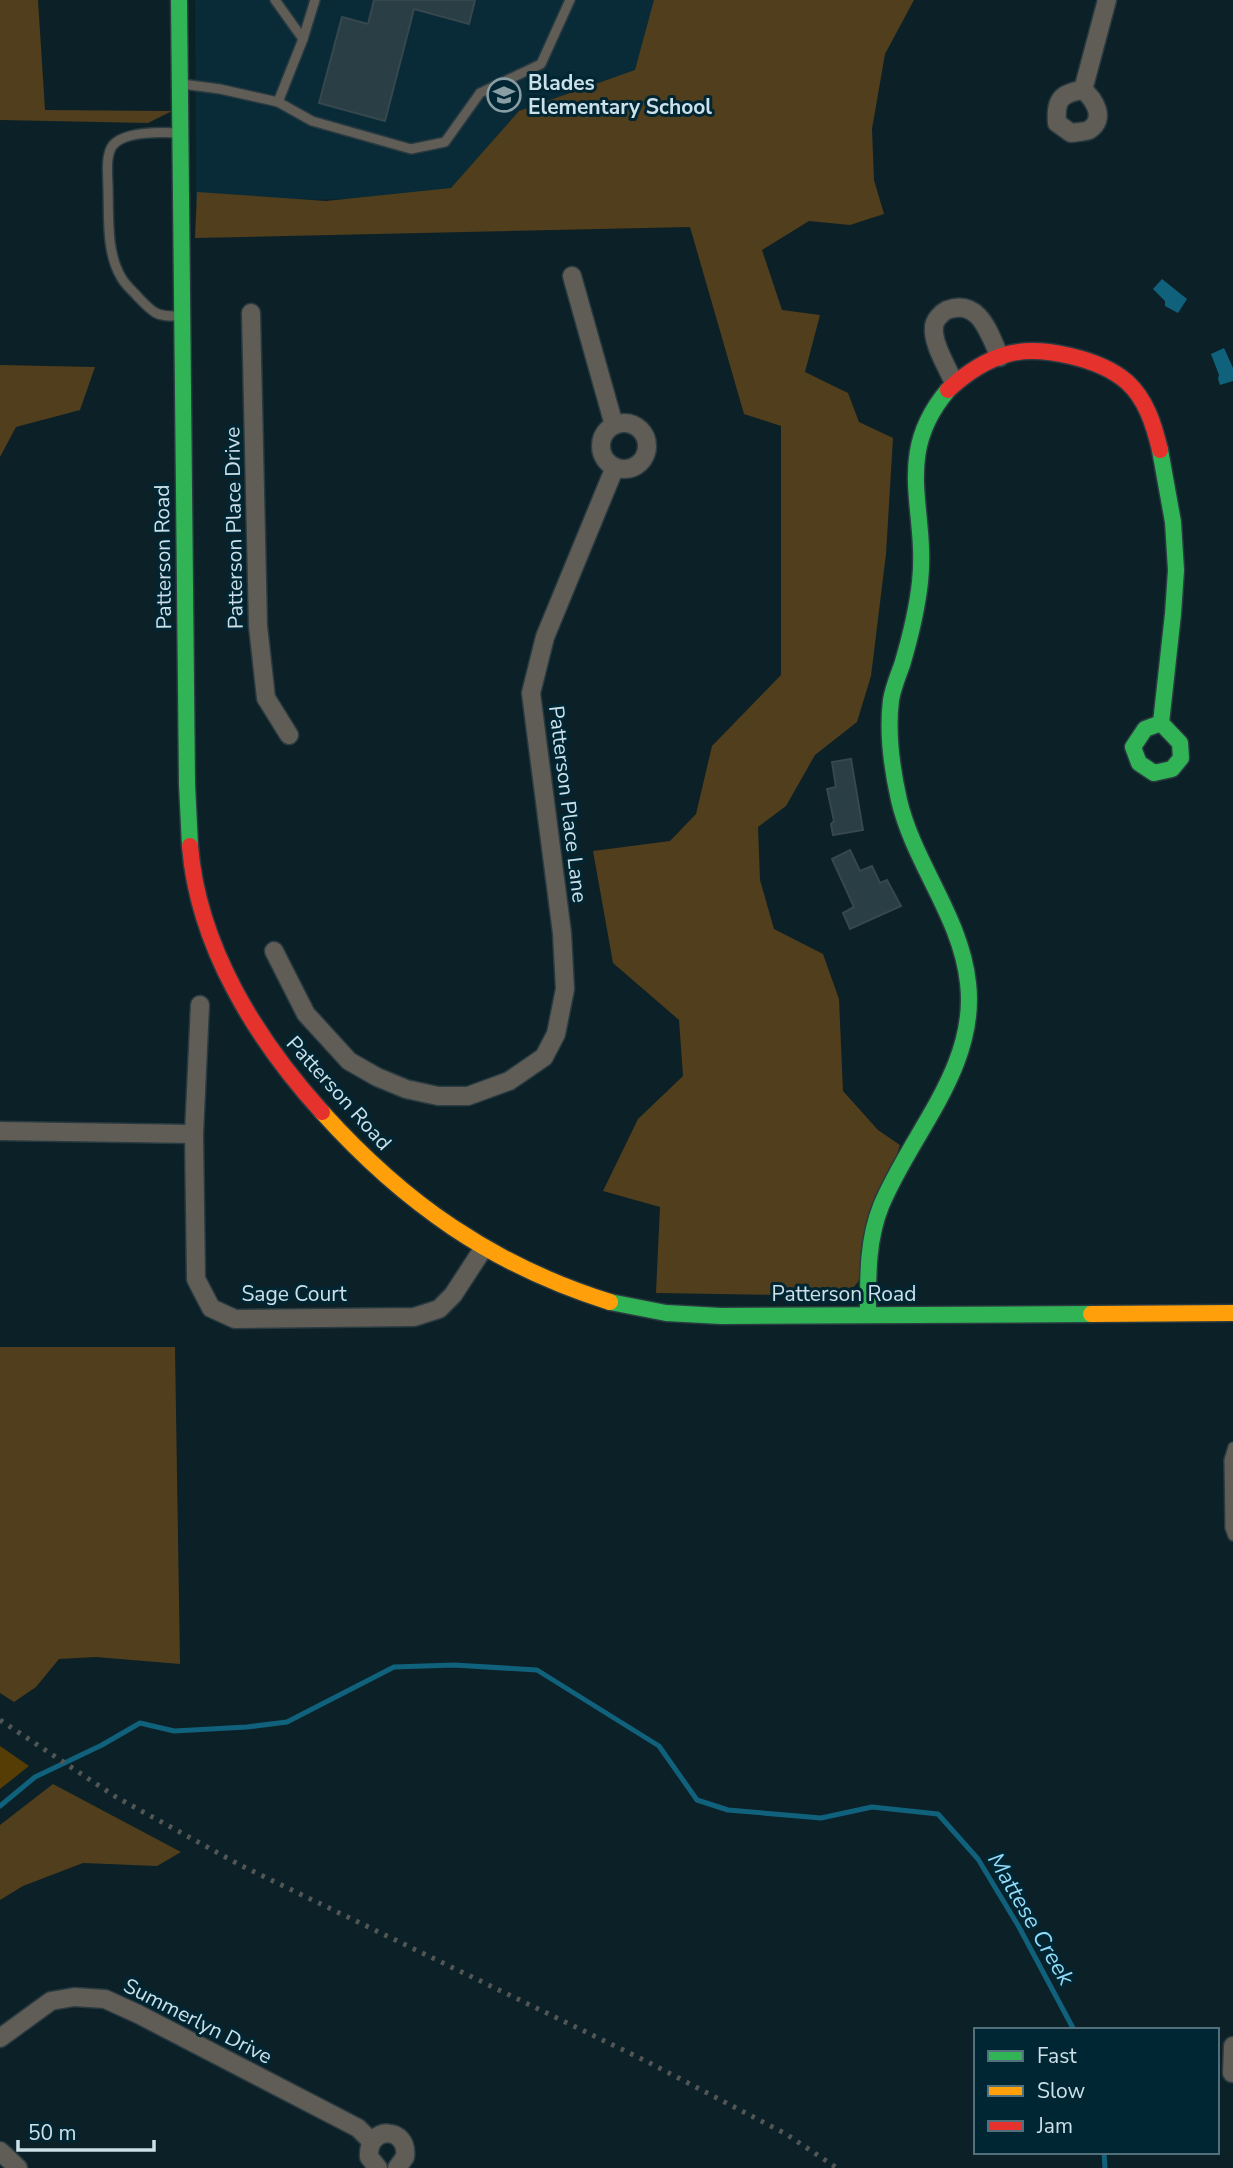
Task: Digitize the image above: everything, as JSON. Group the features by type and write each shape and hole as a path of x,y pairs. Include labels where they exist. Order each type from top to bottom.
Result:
{"street":[{"name":"Patterson Road","path":"179,0 187,784 190,851 197,889 212,935 241,1000 264,1040 294,1080 360,1152 456,1233 528,1273 617,1305 652,1311 726,1315 1233,1313"},
{"path":"1083,89 1107,0"},
{"path":"572,275 614,425"},
{"path":"954,383 935,338 934,324 943,312 958,307 973,310 984,321 1000,357"},
{"name":"Patterson Place Drive","path":"251,313 258,626 266,698 289,735"},
{"path":"868,1315 871,1240 877,1218 891,1185 953,1076 965,1043 970,1006 967,970 953,928 916,850 902,812 891,750 891,699 904,657 921,577 920,535 912,478 921,435 936,403 954,383 975,368 1012,352 1060,353 1082,359 1123,380 1136,393 1151,420 1162,456 1175,548 1174,600 1161,723"},
{"path":"630,424 643,432 647,447 642,461 636,466 622,469 615,467 604,457 601,443 608,429 614,425 630,424"},
{"name":"Patterson Place Lane","path":"274,951 306,1014 349,1061 406,1089 438,1096 468,1096 509,1081 544,1057 556,1034 565,989 562,933 531,693 545,637 615,467"},
{"name":"Sage Court","path":"200,1005 194,1134 196,1279 211,1308 235,1319 414,1317 439,1309 453,1295 483,1249"},
{"path":"0,1131 194,1134"},
{"name":"Summerlyn Drive","path":"0,2038 51,2001 74,1997 105,1999 358,2128 372,2141"},
{"path":"1232,2073 1233,2046"},
{"path":"378,2168 369,2157 372,2141 387,2133 402,2140 405,2157 397,2168"},
{"path":"0,2151 18,2168"}],"lane":[{"path":"275,0 303,39"},
{"path":"278,102 315,0"},
{"path":"180,84 220,89 278,102 312,121 411,149 445,142 480,93 541,64 570,0"},
{"path":"180,133 137,135 114,144 109,152 108,199 114,261 121,279 150,310 161,317 181,316"},
{"path":"1233,1447 1229,1460 1230,1528 1233,1536"}],"shaded area":[{"path":"0,0 38,0 45,110 172,111 148,123 0,120"},
{"name":"Blades Elementary School","path":"195,0 812,0 812,190 196,202"},
{"path":"654,0 914,0 885,54 872,129 874,180 884,214 850,225 809,221 762,250 782,310 820,315 805,372 848,393 859,422 893,438 886,554 871,676 857,722 815,755 786,806 758,827 760,880 774,929 823,954 839,999 843,1091 878,1130 900,1145 858,1282 846,1296 656,1293 660,1207 603,1191 638,1119 683,1076 679,1020 613,963 593,851 670,841 696,814 712,746 781,675 781,426 744,414 690,227 195,238 197,192 326,201 451,188 519,111 635,70"},
{"path":"0,365 95,367 80,410 16,427 0,457"},
{"path":"0,1347 175,1347 180,1664 96,1657 59,1659 36,1687 14,1702 0,1693"},
{"path":"0,1746 29,1766 0,1789"},
{"path":"53,1784 181,1852 157,1866 83,1863 23,1886 0,1900 0,1825"}],"water":[{"path":"1162,279 1187,299 1178,313 1165,306 1165,301 1153,289"},
{"path":"1224,348 1233,368 1233,381 1220,385 1211,354"}],"building":[{"path":"374,0 475,0 469,24 414,9 385,121 319,103 342,17 368,24"},
{"path":"851,759 863,830 833,835 831,824 834,821 827,789 836,787 832,762"},
{"path":"850,850 860,871 872,866 880,883 887,880 901,906 850,929 843,913 854,907 832,859"}],"waterway":[{"name":"Mattese Creek","path":"0,1806 35,1777 102,1745 140,1723 174,1731 287,1722 394,1667 454,1665 537,1670 659,1746 697,1800 728,1810 821,1818 872,1807 938,1814 978,1859 1019,1927 1073,2028"},
{"name":"Mattese Creek","path":"1104,2154 1105,2168"}],"railway":[{"path":"0,1720 116,1797 240,1865 644,2060 786,2134 837,2168"}],"traffic: fast":[{"path":"179,0 187,784 190,846"},
{"path":"868,1315 869,1259 876,1219 894,1179 953,1071 963,1043 968,1014 968,983 964,959 947,913 906,824 896,788 890,738 891,700 910,634 920,582 917,461 921,438 931,414 948,390"},
{"path":"1160,450 1173,522 1176,570 1173,614 1161,723 1145,729 1133,747 1139,763 1154,773 1172,769 1181,758 1180,743 1161,723"},
{"path":"610,1302 666,1313 721,1316 1091,1314"}],"traffic: slow":[{"path":"322,1112 385,1175 452,1227 527,1270 610,1302"},
{"path":"1091,1314 1233,1313"}],"traffic: jam":[{"path":"948,390 976,368 1008,354 1037,351 1070,356 1116,374 1134,389 1148,413 1160,450"},
{"path":"190,846 195,883 205,919 234,989 275,1054 322,1112"}],"place":[{"name":"Blades Elementary School","path":"504,95"}]}
